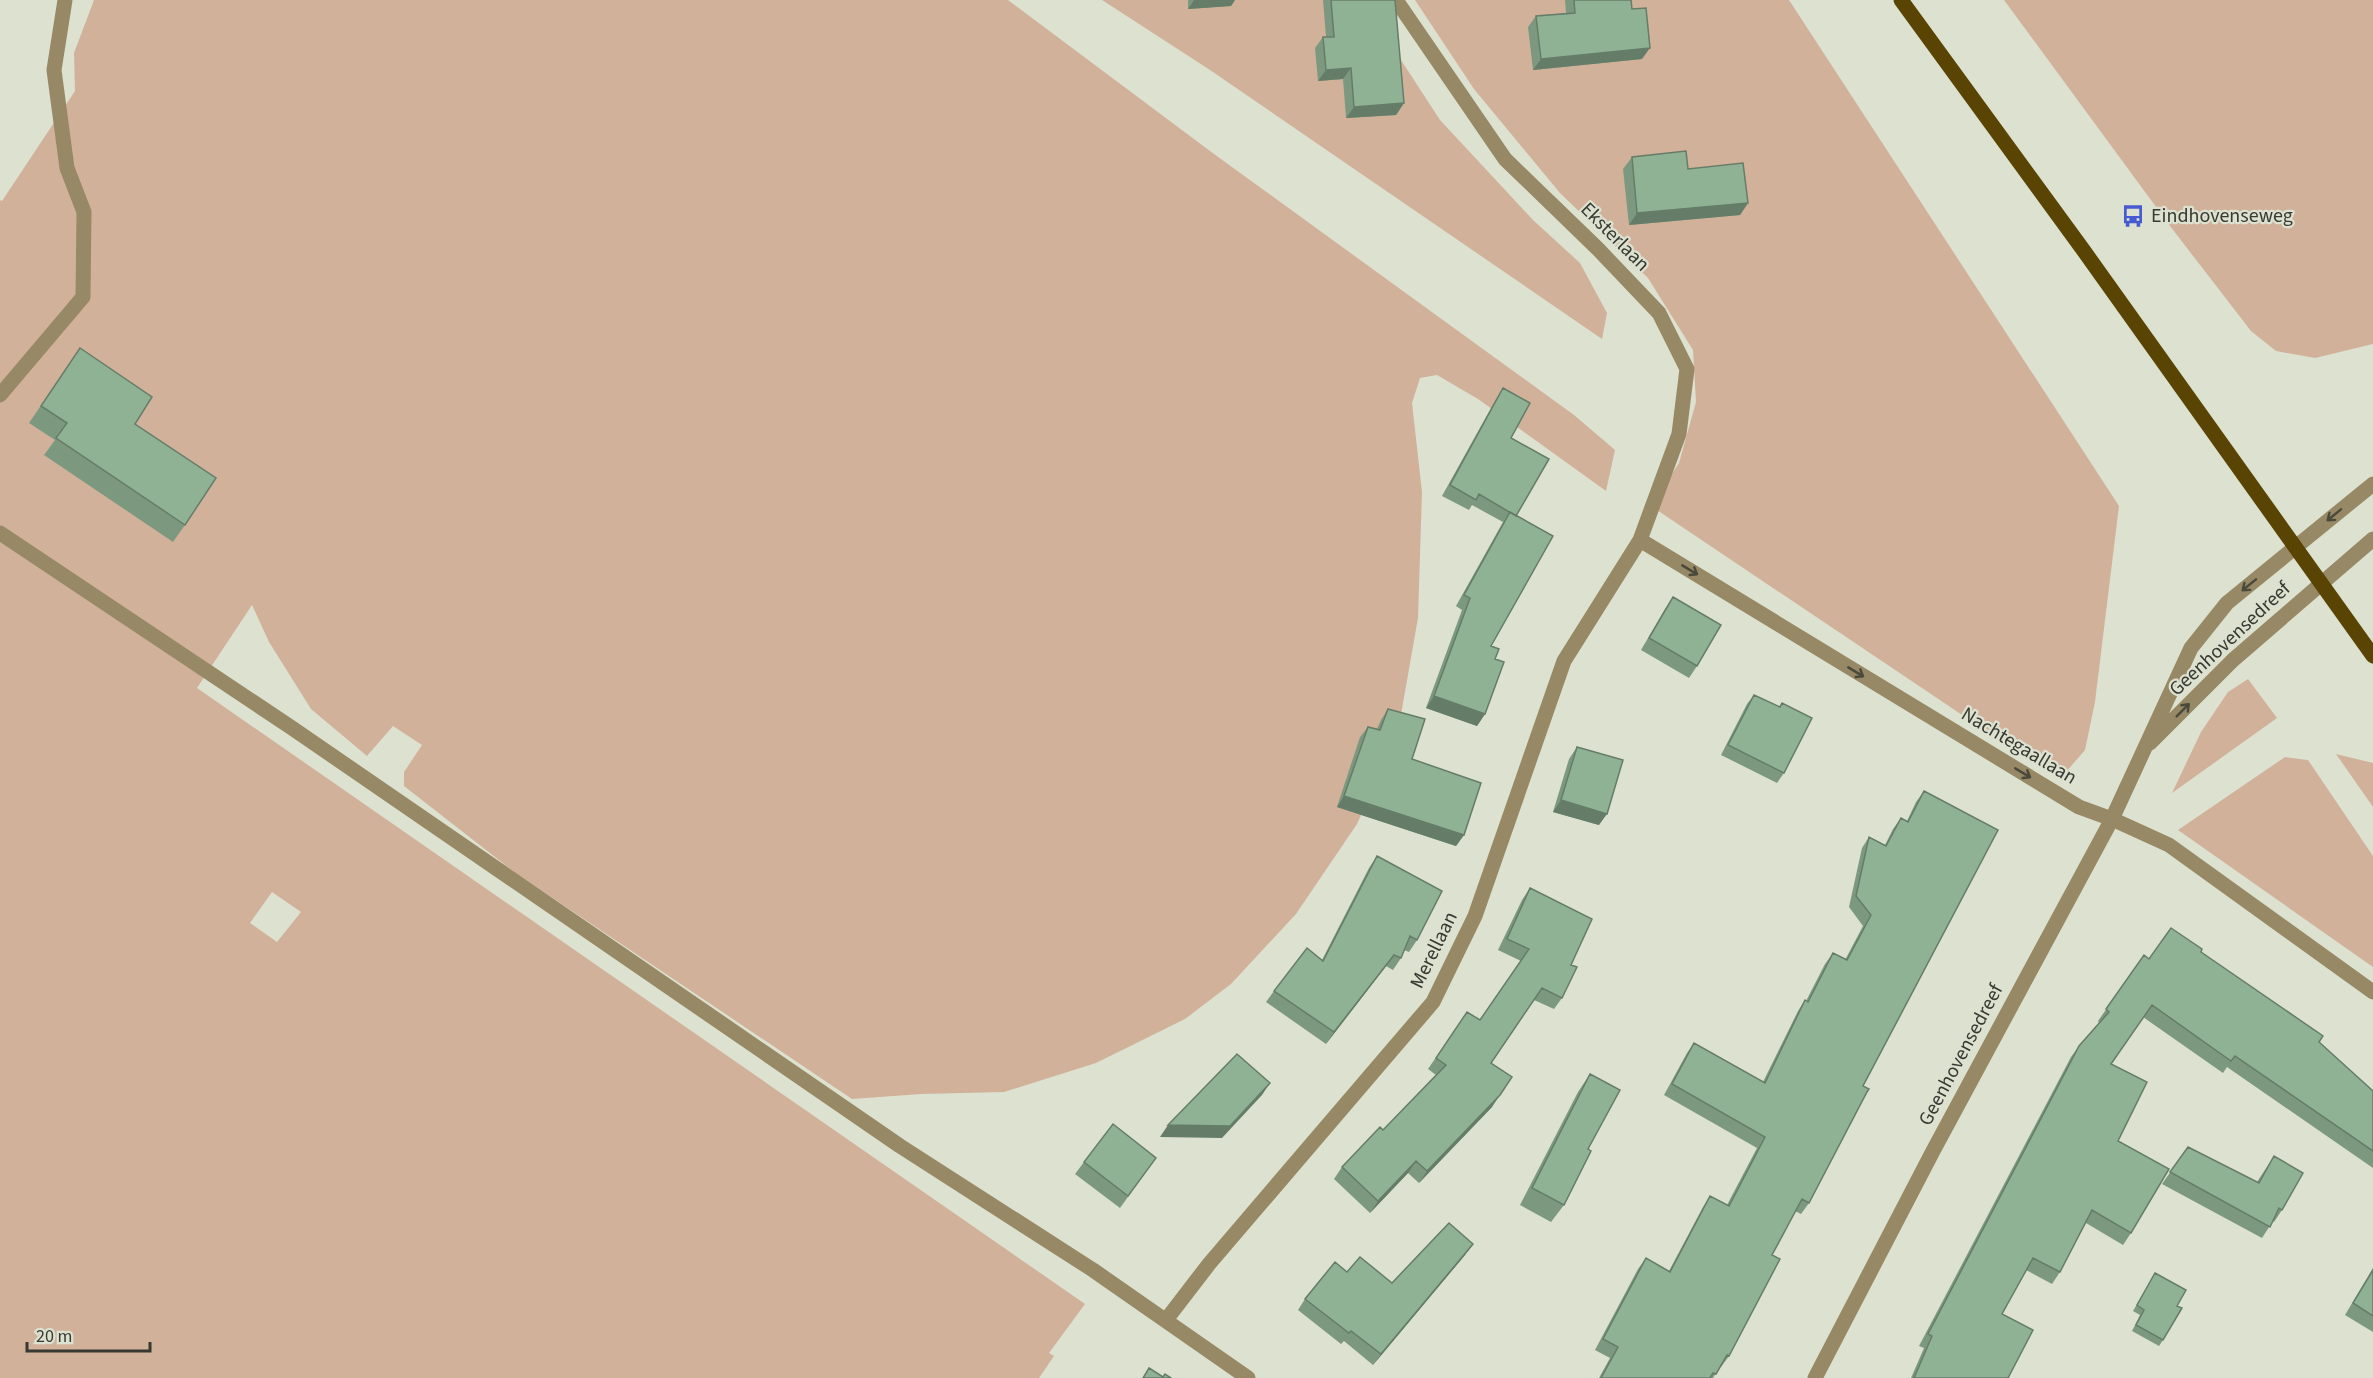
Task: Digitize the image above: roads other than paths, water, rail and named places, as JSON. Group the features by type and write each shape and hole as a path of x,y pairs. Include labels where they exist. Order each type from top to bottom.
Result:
{"main road":[{"path":"1901,0 2084,251 2373,656"}],"street":[{"path":"0,395 82,297 84,212 67,168 54,70 65,0"},
{"name":"Eksterlaan","path":"1396,0 1504,159 1598,249 1659,314 1687,369 1678,434 1640,540"},
{"name":"Geenhovensedreef","path":"1815,1378 1933,1151 2112,819 2141,751 2191,648 2227,603 2373,483"},
{"path":"0,533 292,728 900,1146 1166,1320 1248,1378"},
{"name":"Geenhovensedreef","path":"2141,751 2233,660 2373,539"},
{"name":"Nachtegaallaan","path":"1640,540 2079,807 2169,845 2373,992"},
{"name":"Merellaan","path":"1166,1320 1217,1255 1433,1002 1474,916 1564,661 1640,540"}],"place":[{"name":"Eindhovenseweg","path":"2133,216"}]}
